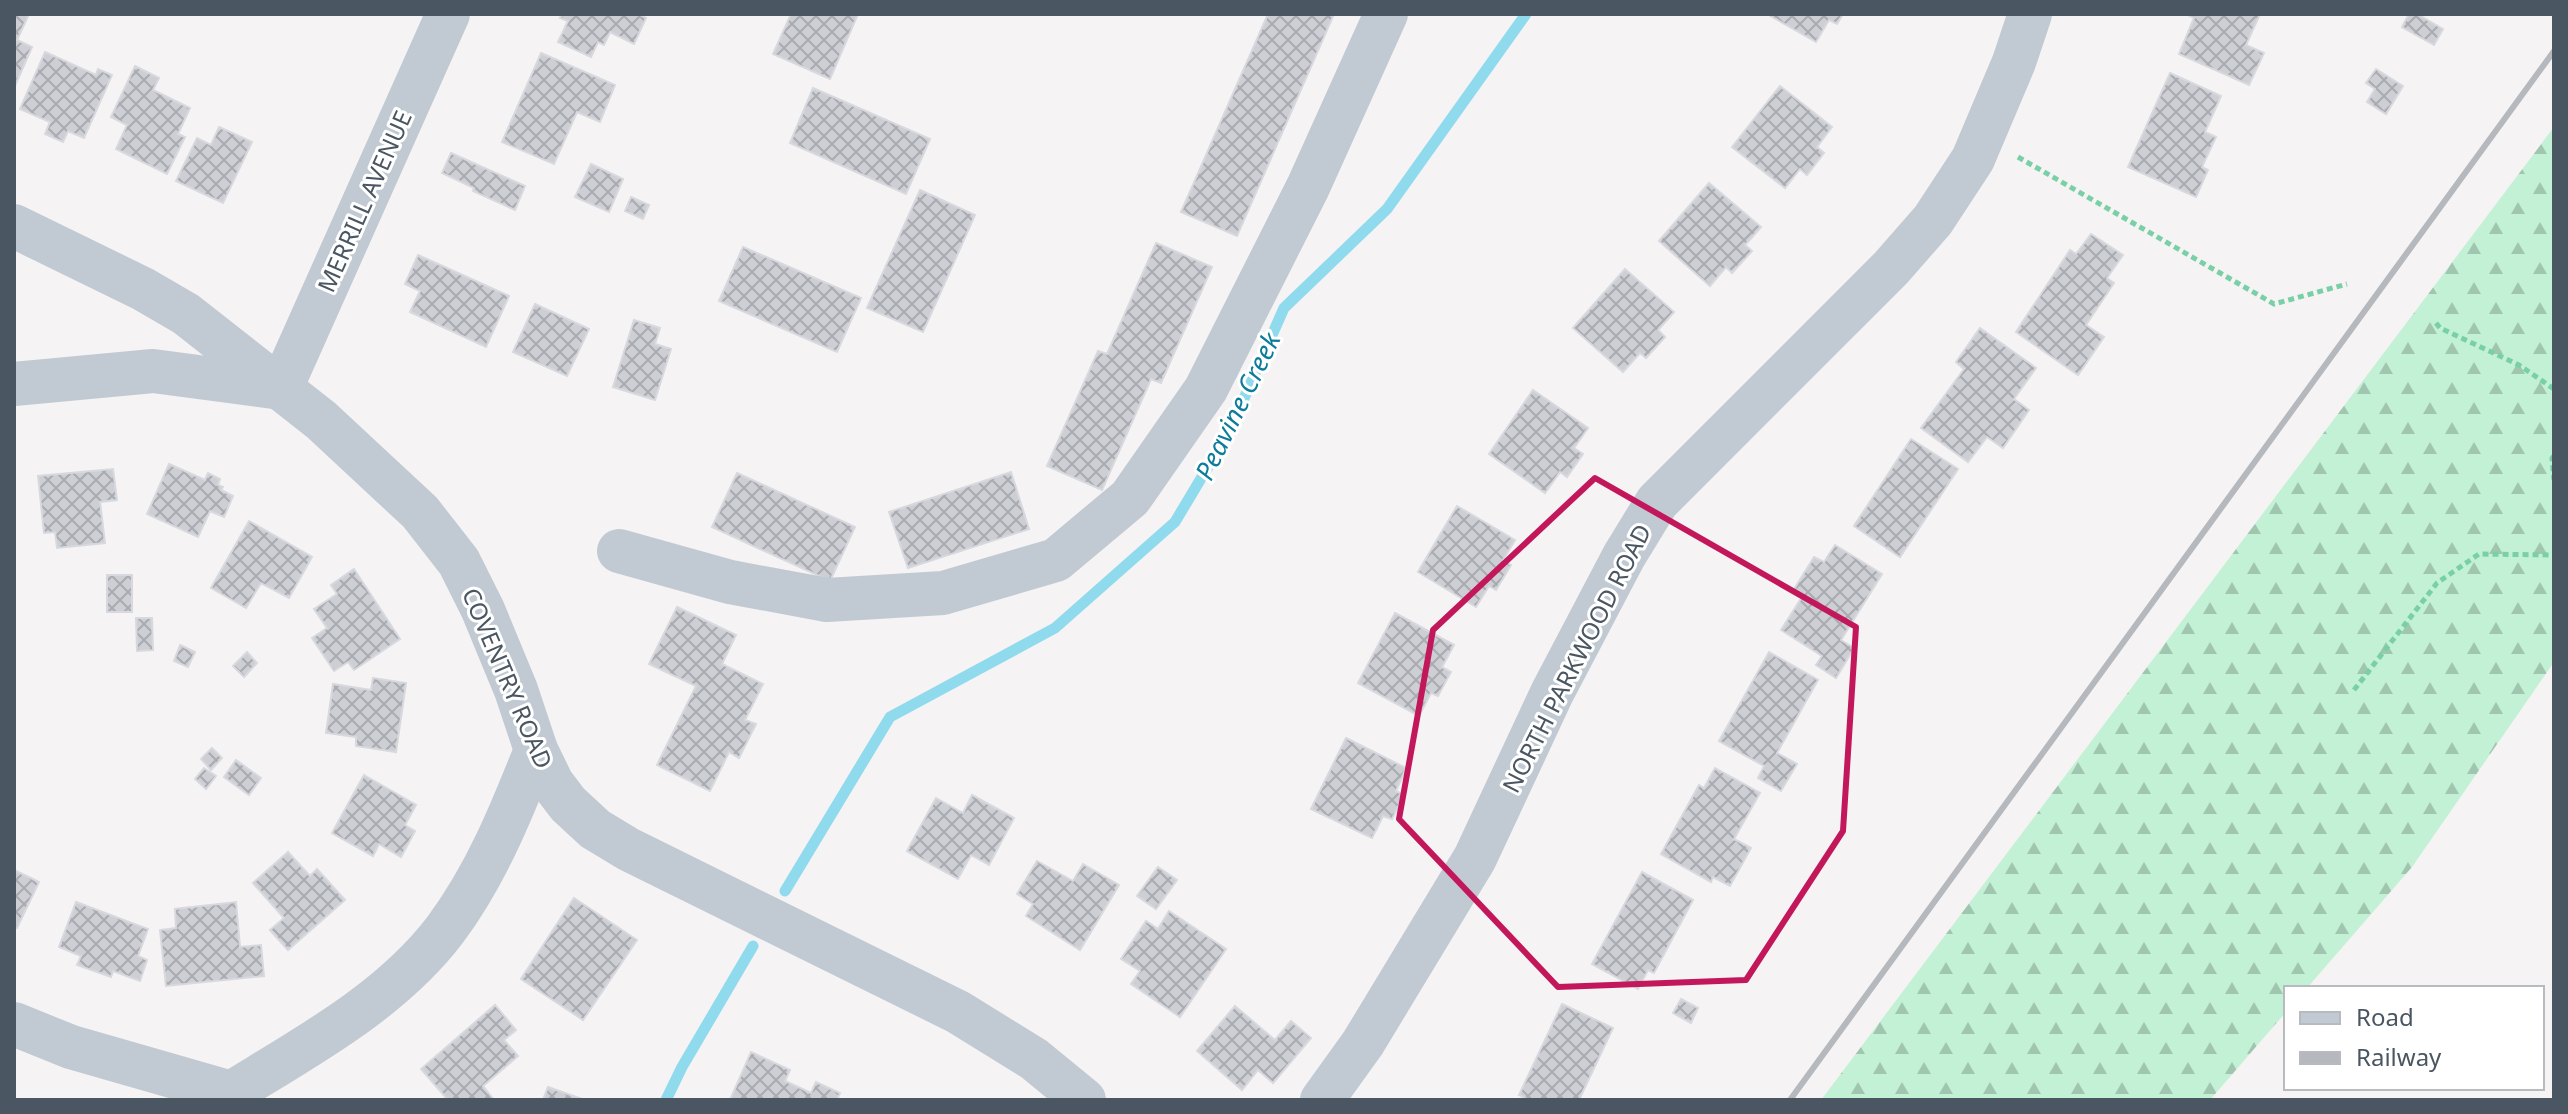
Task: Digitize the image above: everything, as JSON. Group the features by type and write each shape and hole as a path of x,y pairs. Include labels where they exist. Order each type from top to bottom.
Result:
{"street":[{"name":"MERRILL AVENUE","path":"281,388 448,14"},
{"path":"619,551 730,582 827,600 943,593 1056,560 1130,498 1206,389 1308,187 1386,14"},
{"name":"NORTH PARKWOOD ROAD","path":"1322,1100 1363,1043 1475,858 1552,693 1624,556 1657,502 1891,268 1933,220 1973,159 2014,62 2030,14"},
{"name":"COVENTRY ROAD","path":"14,226 143,289 186,314 321,420 420,512 459,562 511,676 536,750 552,783 568,804 595,829 628,849 971,1019 1034,1059 1084,1100"},
{"path":"14,384 153,371 281,388"},
{"path":"14,1024 71,1047 228,1096 321,1038 396,981 444,932 477,882 505,829 536,750"}],"path":[{"path":"1983,137 2274,304 2347,284"},
{"path":"2436,323 2440,328 2519,365 2554,389"},
{"path":"2554,456 2554,480"},
{"path":"2354,690 2437,583 2479,554 2554,555"}],"highlighted area":[{"path":"1595,478 1856,627 1843,831 1746,980 1558,987 1399,819 1433,630"}],"green space":[{"path":"2554,127 2554,662 2412,867 2309,986 2284,986 2284,1014 2210,1100 1821,1100"}],"building":[{"path":"14,14 29,14 17,40 32,47 14,88"},
{"path":"562,14 638,14 646,18 634,44 610,32 604,45 598,42 591,57 558,42 568,21 560,18"},
{"path":"791,14 858,14 830,79 773,54"},
{"path":"1268,14 1334,14 1237,236 1181,212"},
{"path":"1767,14 1843,14 1837,24 1829,20 1816,42"},
{"path":"2186,14 2260,14 2246,45 2264,53 2249,85 2179,54 2194,18"},
{"path":"2409,14 2417,14 2443,29 2434,45 2402,27"},
{"path":"45,52 96,75 98,69 112,75 84,138 68,131 63,142 45,134 50,122 20,109"},
{"path":"541,53 615,85 600,122 577,112 554,164 502,142"},
{"path":"135,66 159,78 153,90 190,108 178,134 185,137 167,174 116,149 127,125 111,117"},
{"path":"2376,69 2403,86 2386,114 2367,102 2375,89 2366,83"},
{"path":"2170,73 2221,96 2205,132 2216,137 2202,167 2208,170 2196,197 2128,167"},
{"path":"1780,86 1832,127 1817,147 1824,153 1807,175 1800,169 1785,188 1732,147"},
{"path":"813,88 930,139 906,194 790,143"},
{"path":"219,127 252,142 223,203 176,181 197,138 211,145"},
{"path":"451,153 525,186 515,210 442,173"},
{"path":"591,164 623,179 609,212 575,197"},
{"path":"1709,183 1761,227 1745,245 1752,251 1732,273 1726,267 1710,286 1659,241"},
{"path":"920,190 975,215 923,332 867,308"},
{"path":"631,197 649,205 643,219 625,211"},
{"path":"2091,234 2123,255 2107,278 2114,283 2086,325 2104,337 2078,375 2016,332 2070,250 2076,254"},
{"path":"1156,243 1212,267 1161,383 1151,379 1102,490 1047,466 1098,351 1107,354"},
{"path":"743,247 861,298 837,352 719,301"},
{"path":"418,255 509,296 486,347 410,312 420,291 405,284"},
{"path":"1625,269 1674,312 1658,330 1665,337 1646,358 1640,353 1623,372 1573,328"},
{"path":"535,304 589,329 567,376 513,352"},
{"path":"634,320 660,328 655,344 671,349 655,400 613,387"},
{"path":"1980,328 2036,368 2014,399 2029,410 2003,448 1987,437 1968,462 1921,428 1964,369 1956,362"},
{"path":"1533,390 1588,428 1574,448 1583,454 1567,477 1560,472 1545,493 1489,454"},
{"path":"1911,439 1958,469 1900,557 1854,526"},
{"path":"169,464 205,480 208,473 220,479 218,485 223,487 221,490 233,496 224,517 210,511 198,537 147,514"},
{"path":"113,469 117,500 100,502 105,543 57,548 55,532 44,533 38,476"},
{"path":"1011,472 1029,529 908,568 889,512"},
{"path":"737,473 855,527 830,581 712,527"},
{"path":"1457,506 1515,540 1503,560 1511,565 1496,590 1489,586 1476,607 1418,572"},
{"path":"249,521 312,557 289,598 261,583 246,608 211,588"},
{"path":"1835,545 1882,574 1841,640 1854,648 1836,678 1816,665 1822,656 1781,630 1802,597 1793,591 1814,557 1824,562"},
{"path":"354,569 400,639 354,670 348,662 334,671 312,638 327,628 314,609 337,594 331,585"},
{"path":"107,575 132,575 132,612 107,612"},
{"path":"677,607 736,635 722,664 763,684 745,720 756,724 739,758 729,752 710,791 657,765 696,686 649,664"},
{"path":"1395,613 1454,645 1442,667 1451,672 1438,696 1431,693 1419,716 1358,683"},
{"path":"136,618 152,618 153,650 137,651"},
{"path":"180,645 195,652 188,667 174,661"},
{"path":"247,652 257,663 244,677 233,666"},
{"path":"1769,652 1818,680 1777,753 1797,764 1781,791 1758,778 1764,766 1719,741"},
{"path":"373,678 406,683 396,752 356,746 356,737 326,733 333,684 371,690"},
{"path":"1346,738 1406,768 1396,791 1404,795 1392,819 1383,816 1372,838 1311,809"},
{"path":"212,748 222,758 211,770 201,759"},
{"path":"236,760 261,778 249,795 224,777"},
{"path":"204,768 216,776 206,789 195,779"},
{"path":"1715,768 1760,793 1734,839 1751,848 1730,886 1713,877 1711,882 1661,854 1699,785 1704,788"},
{"path":"364,775 416,805 405,825 415,831 401,857 379,844 373,856 332,833"},
{"path":"972,795 1014,818 989,865 971,855 958,879 907,851 936,798 963,813"},
{"path":"288,852 310,876 317,869 345,900 288,950 270,930 284,918 253,883"},
{"path":"1037,861 1073,881 1083,864 1119,885 1080,950 1026,916 1033,904 1017,894"},
{"path":"1158,867 1177,880 1156,909 1137,896"},
{"path":"14,870 39,882 17,928 14,926"},
{"path":"1642,872 1693,900 1654,973 1648,970 1638,989 1592,964"},
{"path":"574,898 637,940 583,1020 521,979"},
{"path":"76,902 148,929 138,956 147,960 140,981 113,971 111,977 77,965 81,956 59,947"},
{"path":"236,902 240,947 261,945 264,976 166,986 160,930 176,928 175,909"},
{"path":"1169,911 1226,949 1180,1017 1131,984 1140,971 1121,959 1146,921 1158,929"},
{"path":"1681,999 1698,1008 1691,1023 1673,1013"},
{"path":"1562,1004 1613,1028 1579,1100 1529,1100 1519,1095"},
{"path":"495,1005 516,1030 504,1040 518,1056 483,1086 494,1100 448,1100 421,1069"},
{"path":"1235,1006 1275,1040 1291,1021 1311,1038 1273,1083 1258,1070 1242,1090 1197,1051"},
{"path":"751,1052 790,1070 785,1081 811,1093 816,1082 840,1093 837,1100 730,1100"},
{"path":"548,1087 582,1099 543,1100"}],"waterway":[{"name":"Peavine Creek","path":"785,891 890,717 1055,628 1175,522 1230,430 1284,308 1387,209 1526,14"},
{"name":"Peavine Creek","path":"666,1100 753,946"}],"railway":[{"path":"1790,1100 2554,51"}]}
